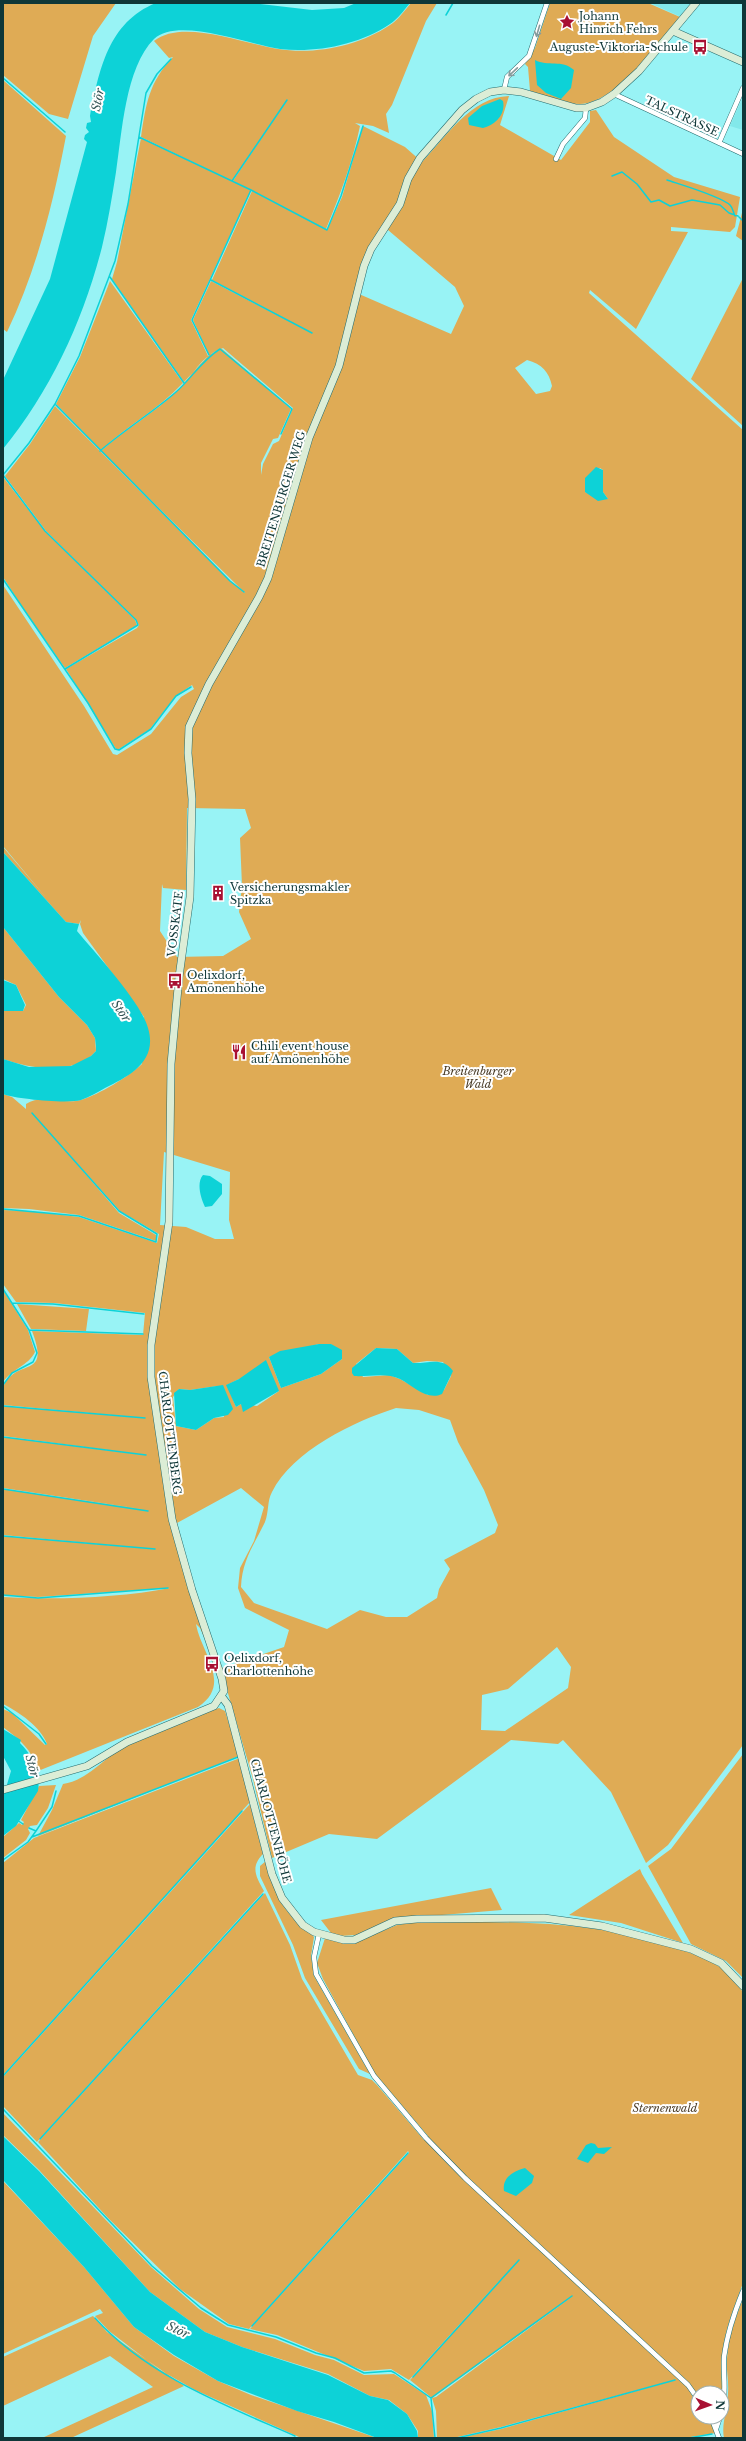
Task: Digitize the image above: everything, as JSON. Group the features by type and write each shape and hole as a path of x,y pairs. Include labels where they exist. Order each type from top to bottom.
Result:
{"main road":[{"path":"504,90 526,93 566,107 586,108 600,103 614,94 639,70 696,3"},
{"path":"673,31 743,62"},
{"name":"BREITENBURGER WEG","path":"188,735 192,719 209,684 259,597 273,563 309,438 339,366 367,258 400,204 412,169 430,144 470,103 486,94 504,90"},
{"name":"VOSSKATE","path":"170,1139 171,1064 179,977 190,897 192,799 188,735"},
{"name":"CHARLOTTENBERG","path":"170,1139 169,1222 152,1345 151,1377 172,1519 205,1631 222,1679 224,1691 222,1697"},
{"path":"3,1790 87,1766 127,1742 214,1706 222,1697"},
{"name":"CHARLOTTENHÖHE","path":"222,1697 228,1705 272,1874 281,1896 303,1925 321,1934 344,1940 354,1940 395,1921 417,1919 544,1918 602,1926 691,1949 721,1963 743,1986"}],"street":[{"path":"504,90 507,77 529,56 547,3"},
{"path":"719,143 743,88"},
{"name":"TALSTRASSE","path":"614,94 743,154"},
{"path":"556,159 563,144 586,118 586,108"},
{"path":"321,1934 314,1957 316,1974 374,2076 418,2129 466,2178 690,2388"},
{"path":"725,2385 724,2359 728,2333 743,2291"},
{"path":"714,2425 719,2438"},
{"path":"716,2429 717,2425"}],"shaded area":[{"path":"650,3 691,3 681,17"},
{"path":"743,97 743,130 730,126"}],"green space":[{"path":"3,3 116,3 93,36 68,119 49,114 3,75"},
{"path":"411,3 437,3 426,21 392,105 386,114 389,133 373,126 355,123 360,126 354,152 326,229 233,181 288,98 232,181 141,137 150,94 159,75 173,57 169,58 154,41 166,35 181,32 197,32 214,34 278,49 292,51 322,50 351,43 378,32 396,20"},
{"path":"550,3 648,3 680,17 636,70 622,83 608,94 594,101 574,104 530,91 528,67 525,64 535,48"},
{"path":"3,80 66,136 56,186 43,236 18,308 7,332 3,329"},
{"name":"Breitenburger Wald","path":"509,96 500,125 561,160 590,122 590,111 596,110 614,137 674,177 740,197 735,227 730,232 671,227 671,231 688,232 636,329 590,290 589,293 743,430 743,1745 668,1845 646,1863 611,1792 563,1740 558,1744 511,1740 377,1839 329,1834 272,1858 253,1779 227,1690 200,1628 196,1624 212,1668 214,1678 213,1688 208,1698 198,1707 38,1771 29,1751 15,1736 3,1727 3,1709 12,1713 45,1745 47,1744 35,1726 16,1711 3,1704 3,1597 44,1598 108,1596 170,1588 38,1597 3,1595 3,1536 152,1549 3,1535 3,1489 147,1510 3,1488 3,1437 144,1455 3,1436 3,1406 144,1418 3,1405 2,1389 9,1378 16,1372 35,1363 37,1346 32,1331 143,1335 145,1313 54,1303 16,1302 3,1284 3,1210 29,1211 79,1217 157,1243 159,1234 120,1211 58,1142 119,1213 156,1235 156,1241 79,1215 29,1209 3,1208 3,1094 12,1097 26,1109 26,1104 39,1099 67,1101 81,1100 113,1085 142,1064 144,1017 83,933 80,924 81,920 79,924 66,922 3,852 3,847 48,900 3,846 3,585 84,706 113,754 117,755 151,734 181,697 194,689 192,685 176,696 150,729 119,749 116,749 66,669 137,628 139,625 136,620 46,531 5,476 30,444 55,406 230,581 245,593 101,451 169,398 183,385 209,355 193,320 211,281 312,333 212,280 252,191 327,230 342,197 363,126 405,147 422,162 450,130 471,111 483,103 495,98","holes":["384,230 388,230 455,287 464,306 451,334 359,294 366,266","223,348 293,408 279,441 273,444 263,464 261,475 261,463 273,439 278,438 291,409 222,349 219,350","527,360 541,366 551,381 552,386 550,391 536,394 515,368","600,468 603,470 603,492 608,499 585,492 587,477","187,808 245,809 251,828 240,838 242,886 239,912 251,939 223,956 177,957 160,931 162,884 163,888 186,890","164,1152 230,1172 229,1220 234,1239 215,1239 186,1227 160,1225","319,1344 331,1344 342,1359 321,1374 281,1388 269,1357","376,1348 397,1349 413,1363 427,1361 443,1362 451,1376 444,1390 428,1395 400,1379 389,1375 363,1377 356,1364","239,1379 279,1391 257,1406 241,1404 236,1407 227,1385","218,1386 224,1417 214,1418 196,1430 176,1426 173,1397 179,1389 190,1390","396,1408 419,1410 450,1420 458,1442 484,1490 498,1525 495,1533 444,1560 450,1569 439,1589 437,1598 407,1617 386,1617 360,1610 327,1629 254,1603 241,1587 242,1577 246,1561 265,1522 270,1495 281,1477 294,1463 326,1440 344,1429","241,1488 264,1507 254,1541 240,1568 238,1588 245,1608 289,1630 284,1647 222,1668 201,1614 177,1523","557,1647 571,1667 568,1688 505,1731 481,1730 482,1695 508,1689"]},
{"path":"141,138 251,190 191,320 208,356 184,382 112,279 117,262"},
{"path":"743,209 743,241 736,236"},
{"path":"743,278 743,426 691,379"},
{"path":"110,281 183,383 164,401 101,450 56,404 80,357"},
{"path":"3,477 45,531 135,620 137,625 65,668 26,613 3,577"},
{"path":"3,927 59,997 87,1025 95,1038 96,1051 87,1059 77,1064 52,1068 14,1063 3,1059 3,1011 23,1011 26,1005 16,985 3,979"},
{"path":"3,1290 28,1330 35,1352 28,1361 11,1373 3,1382"},
{"path":"17,1304 89,1309 86,1331 31,1329"},
{"path":"219,1708 225,1711 239,1756 38,1836 52,1810 63,1784 91,1772 115,1752 143,1736"},
{"path":"743,1754 743,1978 726,1961 691,1944 648,1866 671,1849"},
{"path":"240,1758 250,1802 3,2075 3,1863 34,1838"},
{"path":"56,1785 48,1808 37,1825 30,1826 28,1829 30,1833 26,1840 3,1858 3,1837 19,1823 22,1825 24,1822 21,1820 39,1786"},
{"path":"250,1804 263,1854 255,1868 257,1877 264,1891 37,2142 3,2106 3,2077"},
{"path":"266,1861 273,1885 284,1907 295,1920 314,1937 311,1956 314,1976 370,2074 359,2069 305,1978 293,1945 260,1876 260,1866"},
{"path":"640,1869 683,1943 621,1923 569,1915"},
{"path":"491,1888 502,1910 394,1919 356,1935 340,1936 331,1933 321,1920"},
{"name":"Sternenwald","path":"265,1893 290,1945 302,1979 358,2075 372,2080 424,2140 428,2136 375,2074 323,1979 317,1963 325,1938 341,1943 356,1942 397,1925 417,1922 546,1924 610,1931 673,1947 700,1957 725,1971 743,1992 743,2283 725,2338 721,2363 722,2385 690,2385 690,2425 712,2425 716,2433 684,2438 459,2438 501,2429 675,2380 501,2427 453,2438 437,2438 436,2411 432,2398 410,2380 519,2259 409,2380 391,2369 364,2371 277,2335 250,2329 409,2153 408,2151 249,2329 229,2324 180,2289 108,2218 38,2142","holes":["573,2296 436,2397 432,2398"]},
{"path":"3,2113 151,2267 199,2309 227,2327 275,2339 315,2355 334,2360 364,2375 394,2374 426,2395 432,2411 434,2438 418,2438 418,2431 407,2414 389,2400 370,2396 328,2374 242,2347 205,2332 150,2292 39,2170 3,2135"},
{"path":"3,2181 84,2267 134,2327 174,2356 218,2381 251,2395 377,2438 299,2437 195,2390 160,2370 109,2331 95,2316 103,2313 100,2309 3,2354"},
{"path":"743,2299 743,2438 724,2438 723,2425 730,2425 730,2385 728,2385 727,2363 728,2351 732,2329"},
{"path":"93,2316 107,2332 184,2386 71,2438 42,2438 153,2387 110,2356 3,2406 3,2357"}],"water":[{"name":"Stör","path":"156,3 251,3 312,10 344,8 356,3 410,3 396,20 390,24 365,37 337,46 308,50 280,49 215,34 180,30 165,33 154,39 144,51 131,84 126,102 106,228 94,275 85,301 75,328 50,379 36,403 3,449 3,380 50,279 87,142 84,139 85,135 89,132 86,128 87,123 91,122 90,116 102,65 116,35 127,22 140,11"},
{"path":"535,60 545,63 565,65 574,70 571,88 561,99 546,93 537,85"},
{"path":"500,99 503,101 503,111 499,119 483,128 469,125 468,118 482,106"},
{"path":"596,467 603,470 603,492 608,499 598,501 585,492 585,478"},
{"name":"Stör","path":"3,852 66,922 79,924 77,931 137,1005 148,1028 150,1040 149,1050 140,1066 124,1078 81,1100 42,1100 19,1098 3,1094 3,1059 29,1067 71,1066 91,1056 96,1051 96,1046 95,1038 87,1025 59,997 3,927"},
{"path":"3,980 16,985 25,1005 23,1011 3,1011"},
{"path":"203,1175 210,1176 222,1184 222,1194 212,1206 205,1207 202,1200 200,1182"},
{"path":"319,1344 331,1344 342,1350 342,1359 321,1374 281,1388 269,1357 280,1351"},
{"path":"376,1348 397,1349 413,1363 440,1362 449,1366 453,1371 442,1394 431,1396 420,1392 395,1377 377,1375 354,1376 352,1373 352,1368"},
{"path":"266,1360 279,1391 243,1412 241,1404 236,1407 226,1385 239,1379"},
{"path":"223,1385 233,1409 228,1415 214,1418 196,1430 176,1426 174,1393 179,1389 190,1390"},
{"name":"Stör","path":"3,1729 21,1740 20,1743 29,1753 35,1765 39,1784 38,1791 16,1826 3,1836 3,1798 11,1771 3,1756"},
{"name":"Stör","path":"3,2136 39,2171 150,2292 205,2332 242,2347 328,2375 370,2396 388,2400 407,2414 417,2431 418,2438 377,2438 334,2422 297,2411 218,2381 174,2355 134,2327 84,2267 3,2180"},
{"path":"591,2143 595,2144 598,2148 612,2147 604,2154 596,2153 588,2163 577,2159 586,2145"},
{"path":"525,2168 534,2176 532,2183 516,2196 504,2191 505,2182 509,2176 516,2171"}],"waterway":[{"path":"446,15 453,3"},
{"path":"3,475 29,443 55,404 79,356 115,261 128,204 146,93 157,74 171,59"},
{"path":"3,78 65,132"},
{"path":"232,181 287,100"},
{"path":"139,137 251,190 327,230 341,196 363,126"},
{"path":"612,176 622,172 637,184 651,202 659,200 670,206 692,200 720,205 729,213 738,216"},
{"path":"667,180 718,198 731,206 735,216"},
{"path":"209,355 192,320 251,190"},
{"path":"739,217 743,221"},
{"path":"110,277 184,383"},
{"path":"211,280 312,333"},
{"path":"100,451 182,387 202,364 220,349 292,409 281,434"},
{"path":"56,405 230,581 244,592"},
{"path":"3,475 45,531 136,620 138,625 65,669"},
{"path":"3,579 88,703 115,749 119,750 151,729 176,696 191,687"},
{"path":"3,1209 79,1216 156,1242 157,1234 119,1211 32,1113"},
{"path":"3,1289 29,1330 37,1353 33,1362 12,1373 3,1385"},
{"path":"12,1303 53,1304 144,1314"},
{"path":"29,1330 143,1334"},
{"path":"3,1406 145,1418"},
{"path":"3,1437 146,1455"},
{"path":"3,1489 148,1511"},
{"path":"3,1536 155,1549"},
{"path":"3,1595 38,1598 168,1588"},
{"path":"3,1706 39,1734 46,1744"},
{"path":"32,1837 238,1757"},
{"path":"29,1828 36,1831 52,1807 56,1791"},
{"path":"3,2076 242,1811"},
{"path":"17,1820 23,1824"},
{"path":"3,1860 28,1842 36,1831"},
{"path":"40,2139 263,1894"},
{"path":"3,2109 152,2266 201,2308 228,2325 276,2337 316,2353 335,2358 364,2373 391,2371 395,2373 431,2398 435,2438"},
{"path":"252,2326 408,2153"},
{"path":"413,2377 519,2260"},
{"path":"431,2398 572,2296"},
{"path":"95,2318 138,2357 163,2373 242,2413 295,2436"},
{"path":"457,2438 501,2428 675,2380"},
{"path":"689,2438 712,2434"}],"place":[{"name":"Johann Hinrich Fehrs","path":"567,22"},
{"name":"Auguste-Viktoria-Schule","path":"700,47"},
{"name":"Versicherungsmakler Spitzka","path":"218,893"},
{"name":"Oelixdorf, Amönenhöhe","path":"175,981"},
{"name":"Chili event house auf Amönenhöhe","path":"239,1052"},
{"name":"Oelixdorf, Charlottenhöhe","path":"212,1664"}]}
